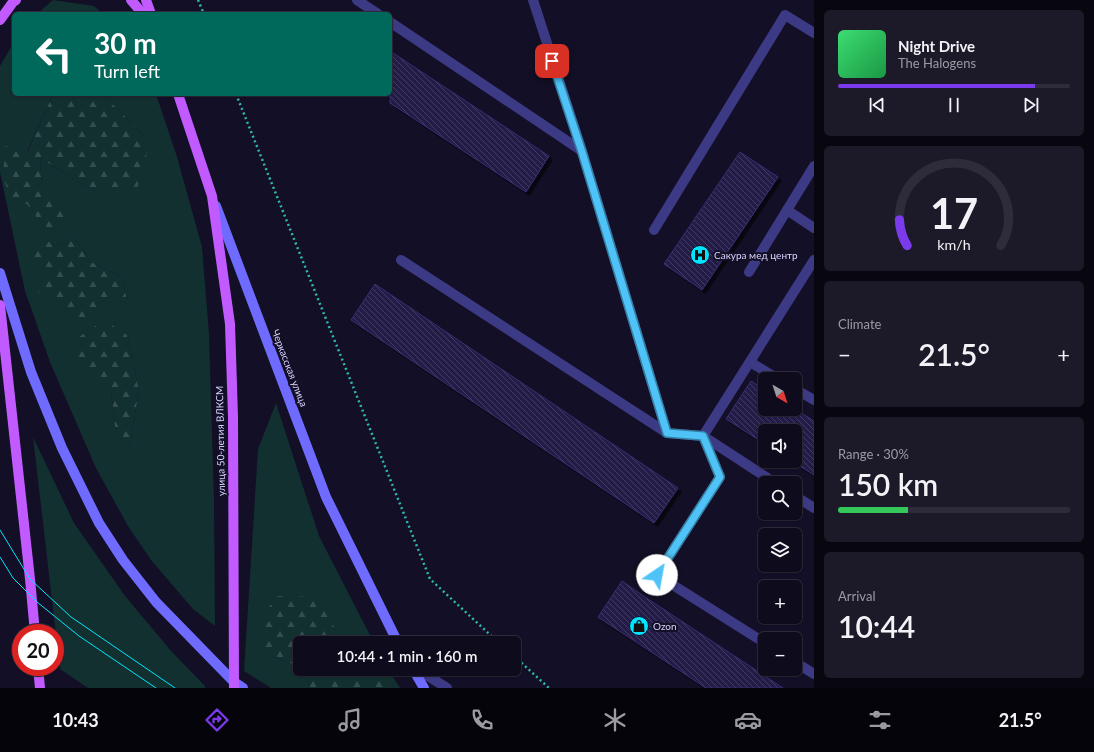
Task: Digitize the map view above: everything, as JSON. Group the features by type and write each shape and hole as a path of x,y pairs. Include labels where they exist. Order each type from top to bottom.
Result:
{"main road":[{"path":"0,20 16,0"},
{"path":"131,0 141,12"},
{"path":"146,0 150,12"},
{"name":"Черкасская улица","path":"179,96 212,196 326,497 395,636"},
{"name":"улица 50-летия ВЛКСМ","path":"212,196 230,324 233,425 234,685"},
{"path":"0,273 31,372 62,448 99,523 123,560 156,602 234,685 244,688"},
{"path":"0,305 34,624"},
{"path":"39,676 40,688"},
{"path":"417,676 424,688"}],"street":[{"path":"357,0 375,12"},
{"path":"533,0 582,152 667,433"},
{"path":"654,230 785,15 814,33"},
{"path":"392,23 582,152"},
{"path":"749,272 814,166"},
{"path":"787,210 814,228"},
{"path":"401,260 667,433 703,436 764,476"},
{"path":"703,436 814,260"},
{"path":"750,362 766,372"},
{"path":"802,393 814,400"},
{"path":"703,436 720,477 657,575 758,639"},
{"path":"802,500 814,508"},
{"path":"802,666 814,674"},
{"path":"429,676 447,688"}],"path":[{"path":"198,0 203,12"},
{"path":"237,96 430,579 492,636"},
{"path":"521,662 549,688"}],"green space":[{"path":"53,0 94,6 101,12 39,12"},
{"path":"12,45 12,96 52,96 27,152 5,146 28,204 45,229 40,158 96,192 150,142 105,96 157,96 177,157 202,247 209,334 214,501 215,626 193,609 151,560 128,526 96,468 50,362 25,291 0,172 0,66","holes":["42,236 55,246 74,238 91,262 122,277 127,299 98,302 49,278","127,335 139,390 130,445 116,434 111,391"]},
{"path":"52,96 105,96 150,142 137,189 96,192 40,158 43,198 68,210 62,232 45,229 27,204 13,204 3,177 5,146 28,151"},
{"path":"42,236 55,246 74,238 91,262 122,277 127,300 98,302 97,314 79,327 34,289 32,282 49,278 29,254"},
{"path":"104,320 127,335 139,390 130,445 116,435 111,391 77,360 76,339"},
{"path":"276,403 319,536 370,636 330,636 336,630 319,636 293,636 293,646 267,655 293,664 293,676 307,676 309,688 271,688 244,671 258,449"},
{"path":"33,437 74,523 125,596 172,652 205,686 205,688 88,688 64,672 64,624 55,624"},
{"path":"276,596 316,597 336,630 330,636 293,636 293,664 267,655 258,625"},
{"path":"307,676 385,676 394,688 309,688"},
{"path":"385,676 392,676 400,688 394,688"}],"building":[{"path":"392,52 549,156 526,192 390,103 390,96 392,96"},
{"path":"740,152 778,177 702,290 664,264"},
{"path":"375,284 678,488 654,523 351,320"},
{"path":"751,381 758,386 758,416 802,416 802,413 814,421 814,475 802,467 802,424 758,424 758,440 726,419"},
{"path":"622,581 758,672 758,676 765,676 783,688 706,688 598,617"}],"tram line":[{"path":"0,530 30,579 71,617 175,688"},
{"path":"0,557 13,578 37,602 79,636 156,688"}],"place":[{"name":"Сакура мед центр","path":"700,255"},
{"name":"Ozon","path":"639,626"}],"route":[{"path":"552,61 582,152 667,433 703,436 720,477 657,575"}]}
